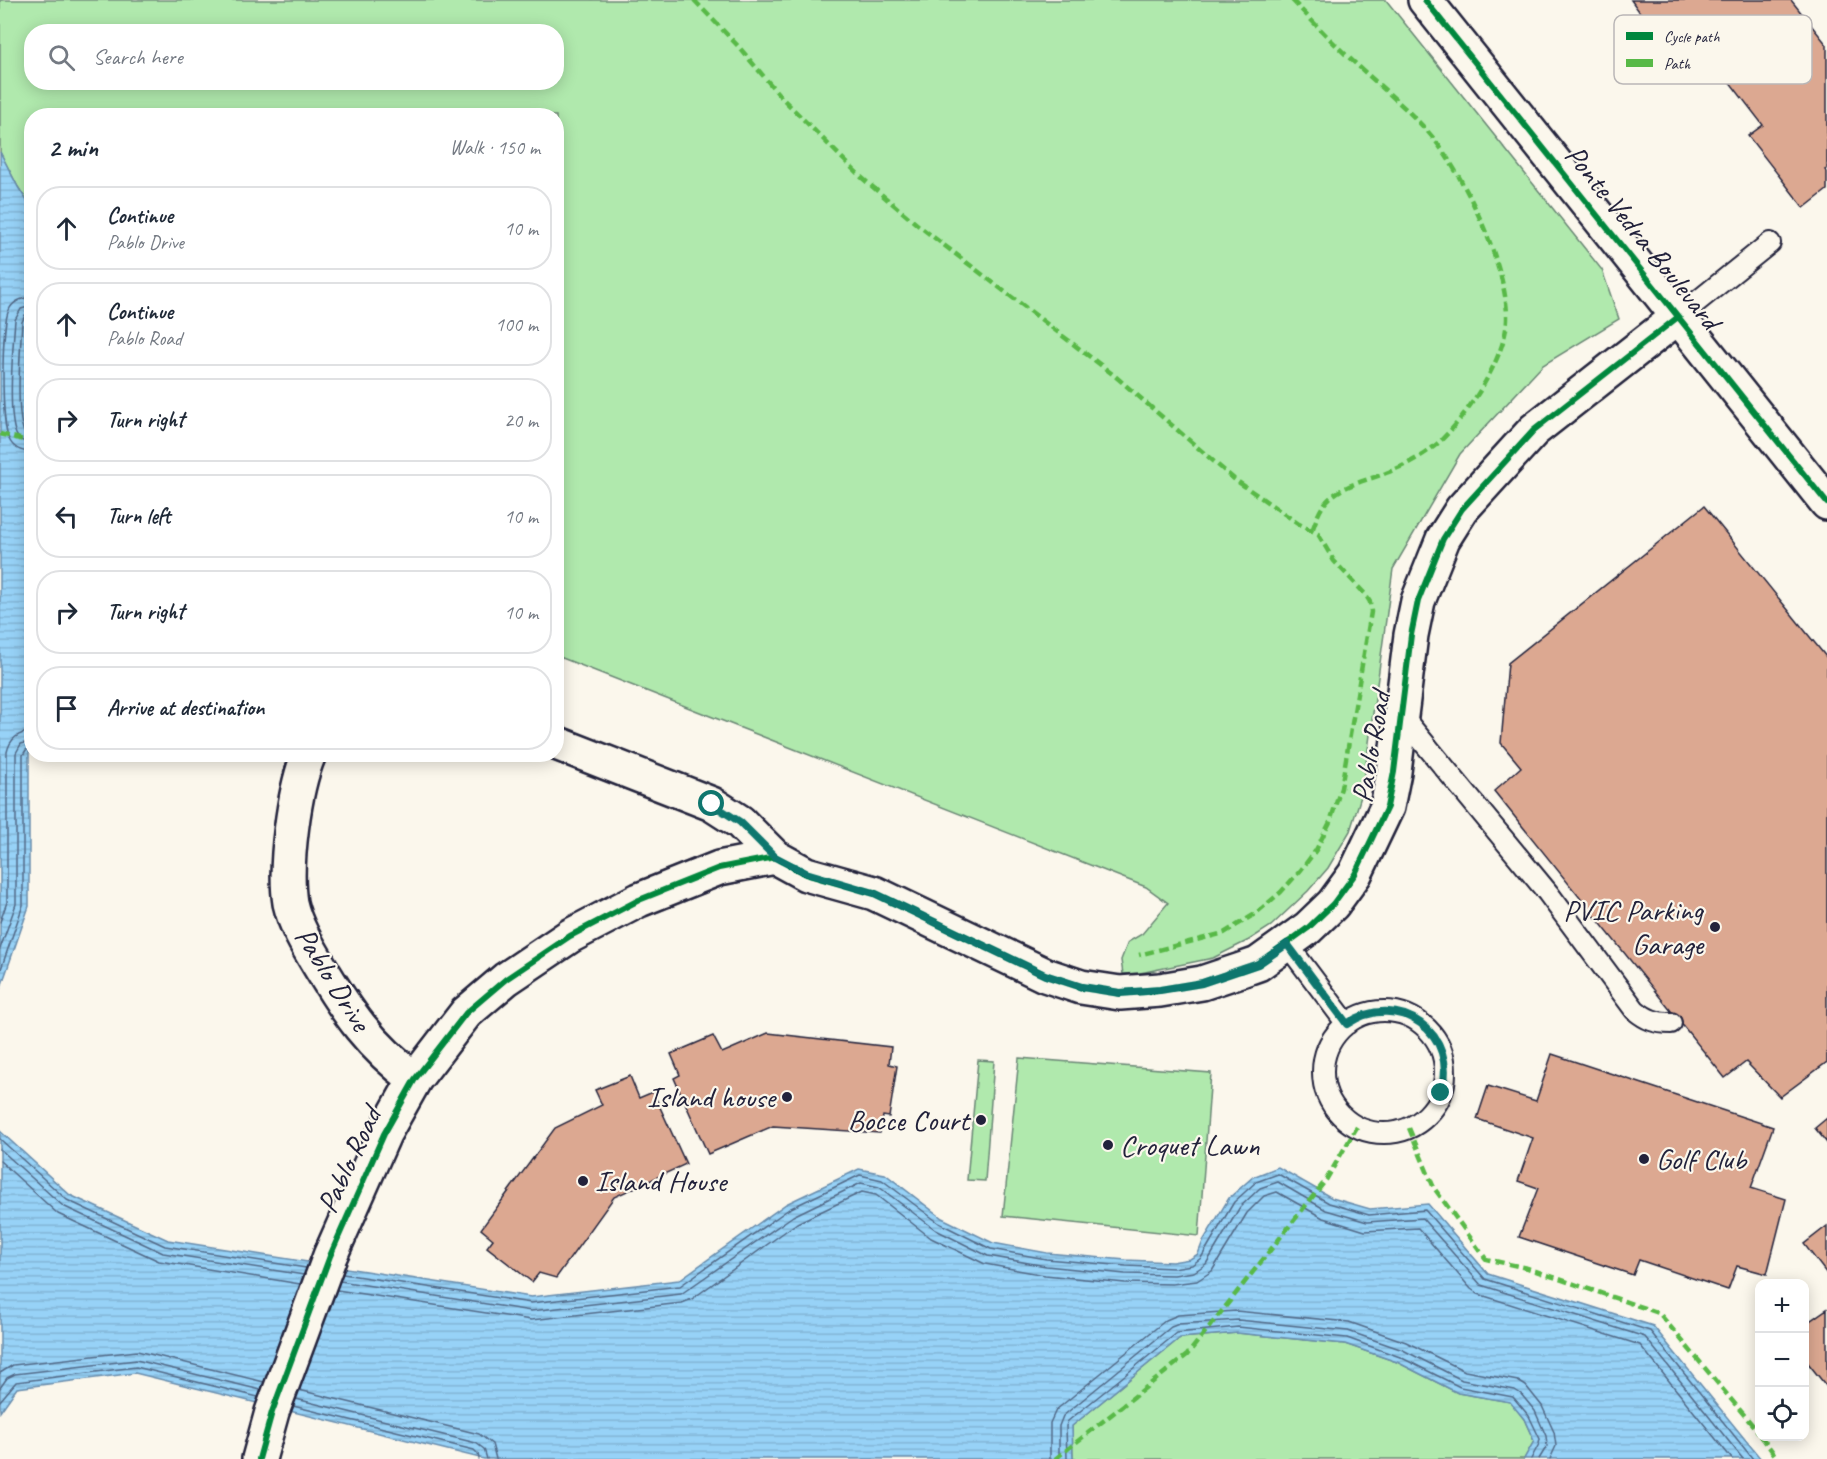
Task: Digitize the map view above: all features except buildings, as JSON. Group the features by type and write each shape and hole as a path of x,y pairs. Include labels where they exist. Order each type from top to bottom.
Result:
{"street":[{"name":"Ponte Vedra Boulevard","path":"1425,0 1827,503"},
{"name":"Pablo Road","path":"259,1459 272,1412 330,1256 384,1134 415,1079 466,1013 506,980 570,936 639,900 719,868 775,857 806,873 874,893 1045,975 1082,987 1120,993 1160,990 1202,983 1258,964 1308,928 1333,904 1355,874 1387,807 1418,601 1443,539 1462,509 1534,430 1678,317"},
{"path":"564,746 712,804 740,822 775,857"},
{"name":"Pablo Drive","path":"306,762 301,773 288,874 291,903 301,935 338,997 365,1034 415,1079"}],"lane":[{"path":"1678,317 1770,243"},
{"path":"1401,715 1548,892 1635,1010 1647,1019 1659,1023 1671,1023"},
{"path":"1287,944 1347,1024"},
{"path":"1392,1011 1413,1018 1431,1032 1445,1061 1445,1083 1437,1103 1422,1119 1404,1130 1371,1132 1351,1124 1335,1109 1326,1090 1323,1068 1329,1047 1347,1024 1370,1012 1392,1011"}],"green space":[{"path":"0,0 1386,0 1602,270 1619,319 1543,365 1460,454 1393,569 1362,793 1350,831 1328,868 1308,891 1271,926 1249,940 1213,958 1140,973 1123,974 1121,960 1128,942 1142,934 1168,903 1146,887 564,659 564,108 24,108 24,196 0,152"},
{"name":"Croquet Lawn","path":"1019,1058 1211,1073 1199,1236 1003,1216"},
{"name":"Bocce Court","path":"978,1060 994,1061 985,1181 967,1180"},
{"path":"1237,1333 1345,1344 1397,1362 1458,1393 1511,1402 1524,1419 1534,1441 1524,1459 1073,1459 1072,1426 1180,1338"}],"water":[{"path":"0,152 24,196 24,762 29,762 29,906 0,990"},
{"path":"0,1131 70,1195 168,1240 531,1297 679,1280 786,1204 859,1169 885,1174 942,1218 993,1243 1047,1253 1126,1260 1172,1262 1190,1259 1198,1254 1203,1241 1229,1198 1253,1177 1278,1167 1332,1198 1370,1209 1428,1204 1488,1274 1653,1326 1761,1459 1524,1459 1534,1441 1524,1419 1510,1402 1458,1393 1397,1362 1345,1344 1237,1333 1180,1338 1072,1426 1073,1459 484,1459 135,1373 17,1388 0,1412"}],"marked path":[{"path":"694,0 739,47 781,97 861,177 919,226 1115,376 1234,479 1299,524 1318,534 1334,561 1370,602 1371,612 1341,788 1330,822 1316,850 1281,892 1255,914 1224,933 1139,955"},
{"path":"1292,0 1340,49 1412,115 1442,150 1469,195 1492,248 1500,273 1507,319 1505,335 1492,369 1472,403 1448,433 1432,448 1413,460 1343,489 1329,499 1321,509 1312,531"},
{"path":"0,434 24,440"},
{"path":"1055,1459 1187,1355 1326,1180 1357,1127"},
{"path":"1409,1128 1434,1188 1486,1259 1527,1268 1659,1313 1755,1428"},
{"path":"1765,1441 1778,1459"}],"cycle path":[{"path":"1425,0 1827,503"},
{"path":"259,1459 272,1412 330,1256 384,1134 415,1079 466,1013 506,979 570,936 639,900 719,868 775,857 806,874 874,893 1045,975 1081,987 1120,993 1160,990 1202,983 1241,970 1258,964 1308,928 1333,904 1355,874 1387,807 1394,772 1411,635 1418,601 1443,539 1462,509 1534,430 1678,317"}],"place":[{"name":"PVIC Parking Garage","path":"1715,927"},
{"name":"Island house","path":"787,1097"},
{"name":"Bocce Court","path":"981,1120"},
{"name":"Croquet Lawn","path":"1108,1145"},
{"name":"Golf Club","path":"1644,1159"},
{"name":"Island House","path":"583,1181"}],"route":[{"path":"712,804 740,822 775,857 806,873 874,893 1045,975 1082,987 1120,993 1160,990 1202,983 1258,964 1287,944 1347,1024 1359,1016 1381,1011 1403,1014 1423,1024 1437,1041 1445,1061 1445,1083 1441,1093"}]}
